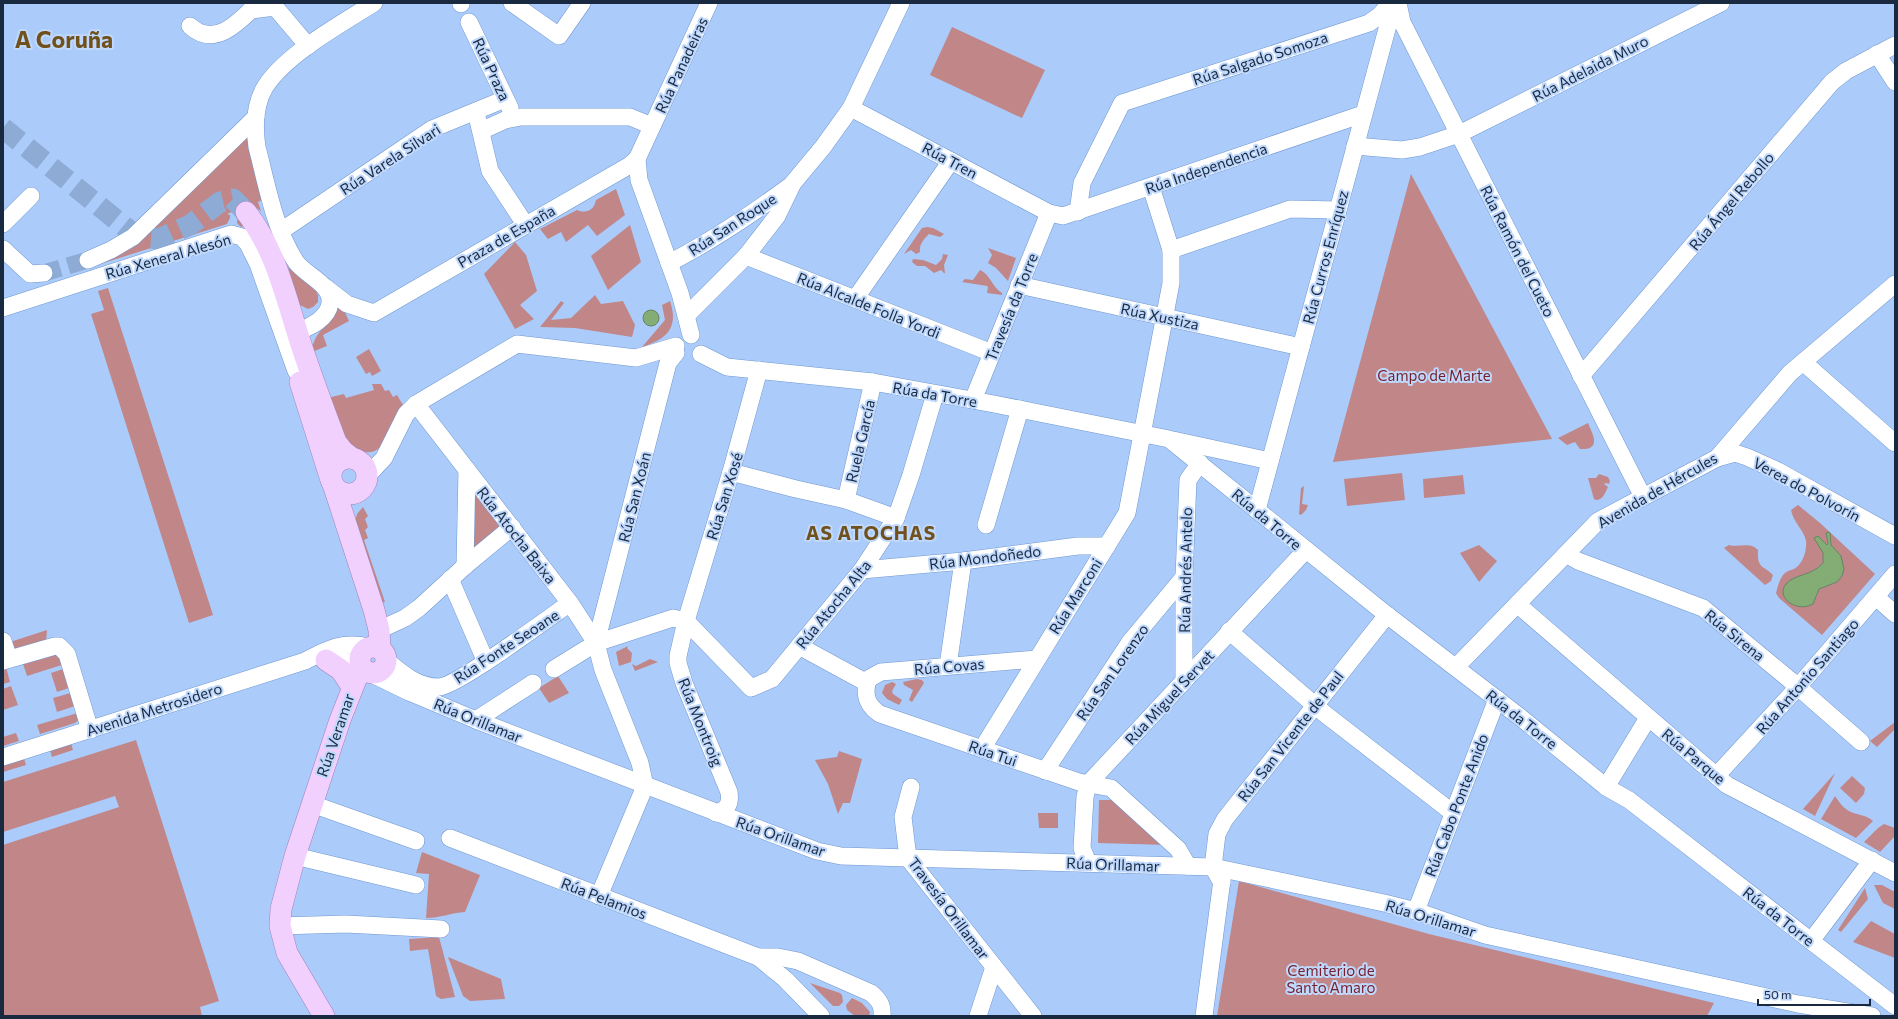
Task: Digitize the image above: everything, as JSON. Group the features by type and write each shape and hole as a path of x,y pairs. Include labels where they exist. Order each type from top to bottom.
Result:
{"main road":[{"path":"246,212 266,241 275,263 297,332 336,442 343,451 352,458 361,462 367,470 365,482 359,492 348,495 343,494 332,483 332,468 340,460 352,458"},
{"path":"297,332 296,371 345,523 372,656"},
{"path":"345,523 350,507 365,482"},
{"name":"Rúa Veramar","path":"324,1016 287,953 280,926 281,909 295,856 352,687 372,656"},
{"path":"316,660 341,670 352,687"}],"street":[{"path":"297,332 312,326 326,314 330,303 325,287 297,263 281,231 257,146 255,134 259,102 265,87 279,70 308,46 374,3"},
{"path":"512,3 559,36 582,3"},
{"name":"Rúa Panadeiras","path":"652,126 709,3"},
{"name":"Rúa San Roque","path":"669,263 693,251 760,208 793,183 823,147 851,108 901,3"},
{"name":"Rúa Salgado Somoza","path":"1078,212 1082,183 1122,103 1369,23 1379,16 1392,3"},
{"name":"Rúa Curros Enríquez","path":"1257,510 1364,114 1392,3"},
{"name":"Rúa Ramón del Cueto","path":"1398,3 1402,22 1643,497"},
{"name":"Rúa Adelaida Muro","path":"1355,146 1402,150 1420,147 1459,134 1721,3"},
{"path":"190,26 198,33 215,35 231,27 254,6 275,5 308,46"},
{"name":"Rúa Praza","path":"469,22 515,117"},
{"name":"Rúa Ángel Rebollo","path":"1582,376 1832,82 1846,71 1895,45"},
{"path":"1877,54 1895,82"},
{"name":"Rúa Varela Silvari","path":"281,231 432,129 505,99"},
{"name":"Rúa Tren","path":"851,108 1049,213"},
{"path":"476,112 490,171 525,224"},
{"name":"Rúa Independencia","path":"1049,213 1063,216 1078,212 1364,114"},
{"path":"88,260 111,250 133,237 256,117"},
{"path":"481,131 515,117 630,117 652,126 637,159 639,180 687,315 691,335"},
{"name":"Praza de España","path":"325,287 348,304 374,313 637,159"},
{"path":"855,299 951,161"},
{"name":"Rúa San Roque","path":"687,315 746,256 777,216 793,183"},
{"name":"Rúa Marconi","path":"982,748 1127,513 1171,283 1171,250 1151,187"},
{"path":"3,224 31,196"},
{"path":"1171,250 1290,209 1338,210"},
{"name":"Travesía da Torre","path":"973,400 1049,213"},
{"name":"Rúa Xeneral Alesón","path":"3,308 231,234 242,237 248,244 258,264 296,371"},
{"path":"3,249 30,274 44,273"},
{"name":"Rúa Alcalde Folla Yordi","path":"746,256 992,353"},
{"name":"Rúa Xustiza","path":"1020,285 1301,346"},
{"name":"Avenida de Hércules","path":"1456,667 1598,521 1717,458 1790,373 1893,290"},
{"path":"691,335 698,338 702,344 701,354 694,361 687,362 680,359 676,350 679,340 684,336 691,335"},
{"path":"365,482 384,458 406,414 416,404 517,344 636,358 676,350"},
{"name":"Rúa San Xoán","path":"596,643 668,363 676,350"},
{"name":"Rúa da Torre","path":"701,354 727,367 873,382 1020,409 1270,461"},
{"path":"1803,362 1895,443"},
{"name":"Rúa San Xosé","path":"686,621 732,472 759,370"},
{"name":"Ruela García","path":"846,500 873,382"},
{"name":"Rúa Atocha Alta","path":"686,621 751,688 772,679 862,570 896,518 911,475 935,394"},
{"name":"Rúa Atocha Baixa","path":"416,404 570,603 596,643 603,670 640,763 645,786"},
{"path":"986,524 1020,409"},
{"name":"Rúa da Torre","path":"1169,439 1305,551 1497,699 1606,787 1629,800 1895,1006"},
{"name":"Verea do Polvorín","path":"1717,458 1735,453 1747,456 1778,471 1895,536"},
{"name":"Rúa Andrés Antelo","path":"1184,680 1184,577 1188,480 1200,463"},
{"path":"465,566 467,470"},
{"path":"732,472 796,489 846,500 896,518"},
{"path":"372,656 405,618 419,608 450,579 512,527"},
{"name":"Rúa Mondoñedo","path":"862,570 963,561 1078,546 1107,546"},
{"name":"Rúa Miguel Servet","path":"1088,784 1305,551"},
{"name":"Rúa Sirena","path":"1566,554 1578,561 1703,608 1861,742"},
{"name":"Rúa Covas","path":"950,659 963,561"},
{"name":"Rúa Antonio Santiago","path":"1717,775 1798,687 1895,574"},
{"name":"Rúa San Lorenzo","path":"1045,771 1130,642 1184,577"},
{"path":"450,579 486,662"},
{"path":"1876,597 1895,614"},
{"name":"Rúa Fonte Seoane","path":"372,656 413,681 428,686 442,687 457,680 486,662 570,603"},
{"name":"Rúa Parque","path":"1518,604 1727,785 1895,873"},
{"name":"Rúa San Vicente de Paul","path":"1204,1016 1219,873 1217,834 1225,819 1387,615"},
{"path":"554,669 596,643 672,618 686,621"},
{"name":"Rúa Montroig","path":"686,621 678,656 678,663 684,684 730,792 731,800 727,808 716,813"},
{"path":"1229,631 1314,705 1453,813"},
{"path":"3,642 6,660 54,646 59,646 62,649 69,661 90,730"},
{"name":"Avenida Metrosidero","path":"3,757 316,660 329,648 345,644 372,656"},
{"path":"799,646 867,683"},
{"name":"Rúa Orillamar","path":"372,656 409,692 476,720 817,852 841,856 1188,866 1416,911 1485,935 1798,1004 1868,1016"},
{"name":"Rúa Covas","path":"867,683 870,678 881,672 1036,659"},
{"path":"476,720 533,683"},
{"name":"Rúa Tui","path":"867,683 866,697 869,705 880,714 1045,771 1088,784 1111,788 1178,849 1188,866"},
{"name":"Rúa Cabo Ponte Anido","path":"1416,911 1497,699"},
{"path":"1606,787 1648,718"},
{"path":"1088,784 1085,797 1082,848 1088,863"},
{"path":"599,896 645,786"},
{"name":"Travesía Orillamar","path":"911,787 903,817 908,858 1033,1016"},
{"path":"312,804 416,841"},
{"name":"Rúa Pelamios","path":"450,838 758,957 785,979 821,1016"},
{"path":"295,856 416,885"},
{"path":"1811,940 1872,860"},
{"path":"280,926 346,924 441,930"},
{"name":"Rúa Pelamios","path":"758,957 778,957 798,961 871,993 880,1001 882,1016"},
{"path":"978,1016 994,967"},
{"path":"1868,1016 1879,994"}],"green space":[{"path":"952,27 1045,70 1022,118 930,75"},
{"path":"246,132 262,200 258,202 261,211 252,205 244,225 241,227 237,223 239,209 227,214 230,215 230,218 227,224 94,266"},
{"name":"Campo de Marte","path":"1411,174 1552,439 1333,462"},
{"path":"616,189 625,215 597,236 588,225 566,242 561,232 548,239 540,229 577,210 584,212 592,209 596,200"},
{"path":"630,225 641,262 608,290 591,256"},
{"path":"922,228 933,228 944,234 940,237 929,234 921,244 920,252 916,254 911,250 904,254"},
{"path":"515,242 526,255 537,291 520,305 534,319 515,329 484,274"},
{"path":"988,248 1016,258 1008,281 996,268 988,263 992,255"},
{"path":"943,254 948,255 944,265 945,273 941,270 934,273 925,266 917,266 912,262 913,259 923,260 936,265 942,259"},
{"path":"288,267 316,291 318,295 318,302 313,307 308,309 300,305"},
{"path":"980,270 986,274 1002,293 1002,295 987,293 987,286 962,282 965,279 973,280"},
{"path":"108,288 213,615 189,623 91,314 104,310 98,291"},
{"path":"595,295 601,304 623,301 635,325 632,337 575,328 540,327 561,301 564,303 551,320 571,318"},
{"path":"670,301 673,318 669,331 658,340 642,347 665,320 662,305"},
{"path":"338,303 344,310 349,321 323,335 327,346 312,352 316,338 333,316"},
{"path":"369,349 381,371 372,376 370,372 366,374 356,357"},
{"path":"372,384 381,384 385,391 389,390 393,397 397,395 403,405 383,444 375,451 365,452 354,449 342,439 327,398 344,394 346,398 374,390"},
{"path":"1588,423 1592,432 1594,444 1587,449 1580,449 1575,442 1567,445 1558,438"},
{"path":"1402,473 1405,500 1347,506 1344,479"},
{"path":"1599,474 1608,477 1610,481 1609,484 1604,484 1608,487 1604,496 1596,500 1594,499 1588,478 1596,478"},
{"path":"1463,475 1465,494 1424,498 1423,479"},
{"path":"470,485 503,527 472,553"},
{"path":"1304,486 1302,504 1308,505 1306,510 1301,515 1299,514 1301,488"},
{"path":"1798,505 1820,523 1875,574 1822,635 1779,598 1776,593 1782,577 1786,572 1794,569 1800,564 1806,549 1805,537 1791,510","holes":["1818,536 1825,545 1828,543 1827,537 1836,551 1837,582 1819,589 1816,597 1792,579 1807,574 1820,566 1824,561 1822,548 1815,540"]},
{"path":"363,507 368,516 365,519 368,527 365,530 368,538 364,540 385,602 381,603 355,522 357,514"},
{"path":"1479,545 1497,561 1479,582 1460,553"},
{"path":"1729,545 1748,545 1755,547 1758,550 1761,566 1773,575 1771,581 1765,585 1724,548"},
{"path":"47,630 46,642 19,652 7,643"},
{"path":"628,646 627,648 632,653 631,662 619,666 616,652"},
{"path":"56,651 65,664 27,676 22,661"},
{"path":"650,659 658,662 635,671 632,664 636,666"},
{"path":"6,667 10,682 3,684 3,668"},
{"path":"66,668 72,687 57,692 51,673"},
{"path":"558,676 569,693 549,703 539,688"},
{"path":"917,679 922,680 924,683 912,702 909,700 913,690 904,685 903,682"},
{"path":"892,682 896,684 892,691 893,694 902,700 899,705 887,699 882,693 885,685"},
{"path":"11,686 18,705 3,710 3,689"},
{"path":"74,692 78,705 57,712 53,698"},
{"path":"81,712 80,719 75,723 40,734 37,725"},
{"path":"1895,722 1895,729 1877,747 1870,741"},
{"path":"16,733 19,741 3,746 3,737"},
{"path":"136,740 219,1001 200,1007 202,1016 3,1016 3,845 119,807 115,796 3,832 3,782"},
{"path":"71,743 73,750 52,757 50,750"},
{"path":"839,751 862,759 850,803 843,803 838,814 828,784 815,760 837,757"},
{"path":"24,758 26,765 3,772 3,765"},
{"path":"1835,773 1815,816 1803,809"},
{"path":"1852,776 1865,788 1864,794 1856,803 1840,788"},
{"path":"1835,796 1848,811 1867,817 1873,821 1856,838 1821,819"},
{"path":"1099,800 1116,800 1168,845 1098,843"},
{"path":"1038,813 1058,813 1058,828 1039,828"},
{"path":"1884,824 1895,828 1895,836 1880,852 1864,842"},
{"path":"422,852 480,875 465,912 426,918 429,874 416,873"},
{"name":"Cemiterio de Santo Amaro","path":"1239,881 1429,934 1714,1003 1707,1016 1217,1016"},
{"path":"1874,885 1882,885 1895,892 1895,909 1883,903"},
{"path":"1865,888 1868,899 1841,932 1838,930"},
{"path":"1871,921 1895,934 1895,958 1853,942"},
{"path":"439,937 455,997 441,999 436,996 428,949 410,951 409,939"},
{"path":"448,957 501,979 505,999 470,1001 463,996"},
{"path":"810,983 840,993 842,995 843,1002 839,1006 833,1006"},
{"path":"852,998 862,1003 870,1012 869,1016 855,1016 847,1010 846,1005"}],"shaded area":[{"path":"648,310 654,310 659,315 657,324 654,326 648,326 643,321 643,315"},
{"path":"1826,533 1830,533 1831,545 1841,556 1844,569 1842,576 1837,582 1819,589 1813,604 1800,607 1789,603 1785,599 1783,589 1789,581 1809,573 1823,563 1823,553 1814,538 1818,536 1827,545"}],"tunnel":[{"path":"3,128 130,231 146,238 159,239 190,225 220,202 233,199 246,212"},
{"path":"44,273 88,260"}],"district":[{"name":"A Coruña","path":"64,39"},
{"name":"AS ATOCHAS","path":"871,532"}]}
